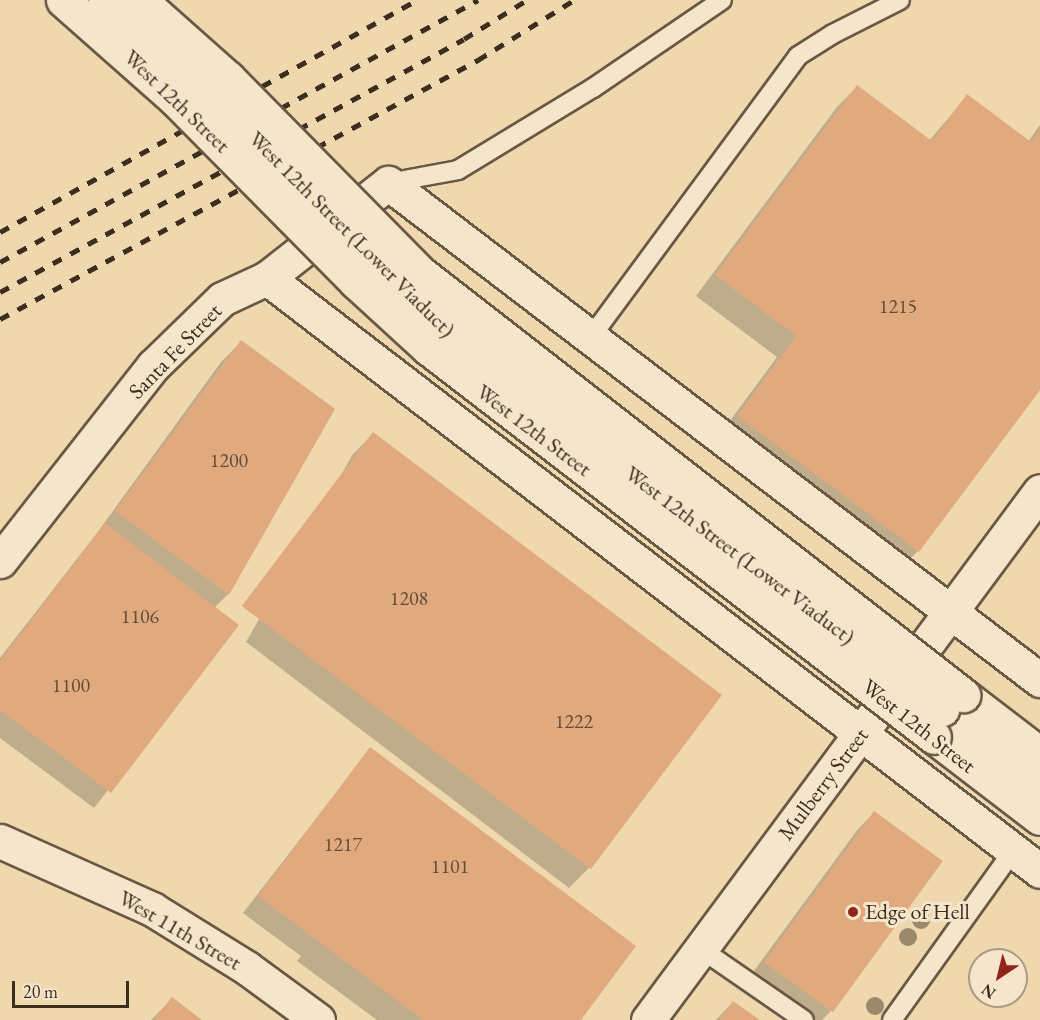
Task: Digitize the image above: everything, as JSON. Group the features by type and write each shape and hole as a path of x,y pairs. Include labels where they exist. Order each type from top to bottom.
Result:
{"street":[{"name":"West 12th Street","path":"63,0 175,99 356,282 428,348 1040,818"},
{"name":"West 12th Street (Lower Viaduct)","path":"105,0 190,73 441,326 1040,783"},
{"path":"140,0 228,78 359,215 449,298 1040,754"},
{"path":"388,183 1040,680"},
{"name":"Santa Fe Street","path":"0,561 153,366 222,299 267,278 388,183"},
{"name":"West 12th Street","path":"267,278 1040,871"},
{"name":"Mulberry Street","path":"648,1020 1040,491"},
{"name":"West 11th Street","path":"0,841 152,909 247,968 318,1020"}],"lane":[{"path":"388,183 458,170 593,88 722,0"},
{"path":"591,338 798,56 833,34 900,0"},
{"path":"892,1020 1013,850"},
{"path":"701,949 804,1020"}],"building":[{"path":"857,85 932,141 967,94 1031,142 1040,130 1040,390 919,552 737,416 796,336 715,275"},
{"path":"241,340 335,409 229,595 115,511"},
{"path":"373,432 722,695 591,869 242,606"},
{"path":"105,523 239,625 111,793 0,710 0,661"},
{"path":"370,747 636,946 581,1020 423,1020 258,896"},
{"name":"Edge of Hell","path":"874,811 943,861 833,1012 764,962"},
{"path":"172,997 202,1020 154,1020"},
{"path":"733,1001 760,1020 719,1020"}],"railway":[{"path":"0,232 417,0"},
{"path":"0,262 478,0"},
{"path":"0,292 464,39 527,0"},
{"path":"0,319 478,60 574,0"}],"place":[{"name":"Edge of Hell","path":"853,912"}]}
